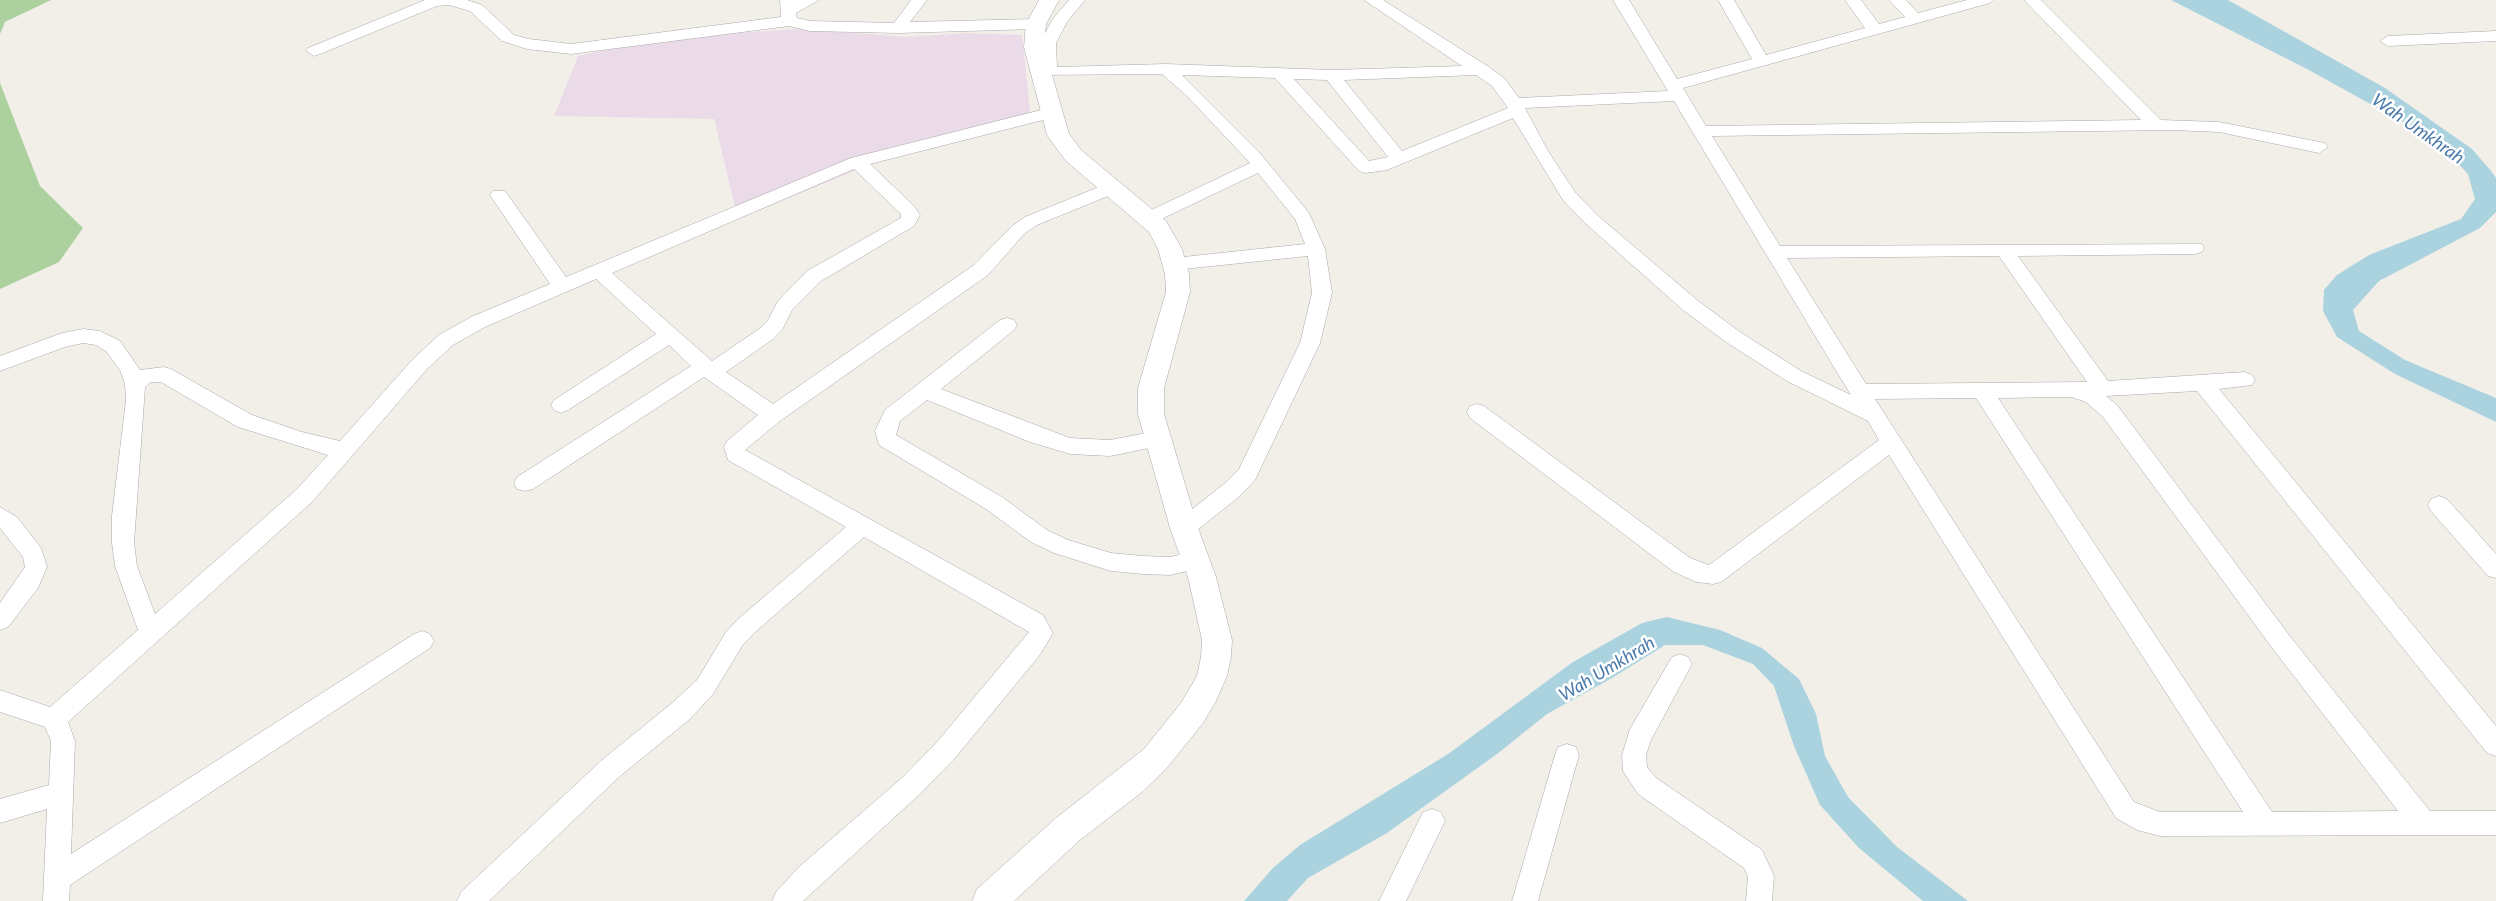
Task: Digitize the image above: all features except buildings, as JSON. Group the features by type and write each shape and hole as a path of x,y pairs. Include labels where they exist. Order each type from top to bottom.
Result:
{"street":[{"path":"314,51 434,2 450,0 476,8 508,39 527,44 571,49 789,10 811,0"},
{"path":"898,28 919,0"},
{"path":"1044,71 1034,47 1036,24 1049,0"},
{"path":"989,901 1068,829 1131,781 1155,759 1192,713 1212,676 1216,640 1197,560 1184,528 1151,414 1151,388 1178,292 1174,264 1163,234 1149,218 1073,155 1058,135 1049,113 1044,71 1048,43 1060,20 1077,0"},
{"path":"1372,0 1483,70 1498,82 1516,107 1540,152 1569,196 1591,219 1690,305 1732,337 1794,376 1875,416"},
{"path":"1622,0 1891,442 2125,810 2146,821 2160,824 2496,823"},
{"path":"1726,0 1761,61"},
{"path":"1853,0 1875,30"},
{"path":"1897,0 1914,19"},
{"path":"1280,73 1359,163 1373,168 1516,107 1677,91 1761,61 1985,0"},
{"path":"2032,0 2156,124"},
{"path":"789,10 799,24 841,28 1036,24"},
{"path":"2388,41 2496,36"},
{"path":"1044,71 1166,69 1332,75 1483,70"},
{"path":"1166,69 1206,105 1261,165 1303,217 1316,249 1322,293 1316,324 1247,474 1232,490 1184,528"},
{"path":"1332,75 1398,158"},
{"path":"54,719 280,519 346,451 420,364 446,340 478,322 561,285 857,162 1049,113"},
{"path":"1701,131 2156,124 2219,127 2319,147"},
{"path":"525,483 766,334 790,300 814,276 908,222 911,215 908,210 857,162"},
{"path":"1149,218 1261,165"},
{"path":"785,901 808,876 912,785 946,750 1031,649 1041,633 1035,622 735,454 734,447 741,438 773,415 981,270 1018,230 1031,221 1112,188"},
{"path":"499,195 561,285"},
{"path":"1775,252 2195,248"},
{"path":"1174,264 1316,249"},
{"path":"2004,250 2103,389"},
{"path":"597,270 708,370 773,415"},
{"path":"1007,325 892,416 885,431 886,439 994,503 1039,536 1087,556 1112,562 1170,566 1197,560"},
{"path":"561,405 670,335"},
{"path":"0,363 62,340 83,336 100,338 113,346 129,368 135,384 136,400 123,516 123,543 126,566 151,634"},
{"path":"135,384 146,375 164,374 245,421 280,435 346,451"},
{"path":"1860,392 2103,389 2245,380"},
{"path":"2202,383 2496,745"},
{"path":"2070,388 2093,397 2110,411 2281,642 2424,824"},
{"path":"1981,389 2265,823"},
{"path":"926,391 1070,446 1110,448 1157,439"},
{"path":"1476,412 1682,565 1696,573 1713,575 1891,442"},
{"path":"2439,505 2496,569"},
{"path":"0,516 9,523 33,554 36,567 30,580 0,620"},
{"path":"470,901 611,768 681,711 705,687 734,639 746,626 863,525"},
{"path":"56,890 422,640"},
{"path":"1680,664 1639,737 1634,755 1635,771 1647,786 1753,859 1761,876 1759,901"},
{"path":"0,701 54,719 63,741 56,890"},
{"path":"1525,901 1567,755"},
{"path":"0,811 59,794"},
{"path":"1392,901 1432,821"}],"shaded area":[{"path":"798,29 908,37 965,33 1022,35 1031,120 871,164 738,219 714,119 554,116 578,56 663,38"}],"green space":[{"path":"0,0 51,0 5,22 0,34"},
{"path":"0,83 40,186 83,228 59,262 0,289"}],"water":[{"name":"Wah Umkhrah","path":"2171,0 2228,0 2385,88 2472,149 2491,171 2496,178 2496,212 2480,228 2379,281 2353,310 2359,331 2405,360 2496,398 2496,422 2395,374 2337,337 2323,311 2324,290 2337,275 2369,255 2461,219 2475,199 2468,174 2446,151 2401,121 2307,69"},
{"name":"Wah Umkhrah","path":"1667,617 1720,630 1762,648 1799,679 1816,714 1825,756 1848,797 1897,847 1968,901 1923,901 1859,848 1820,805 1794,746 1774,686 1753,664 1703,645 1665,645 1547,714 1497,754 1387,833 1308,878 1287,901 1244,901 1273,868 1300,845 1448,754 1573,662 1642,623"}]}
